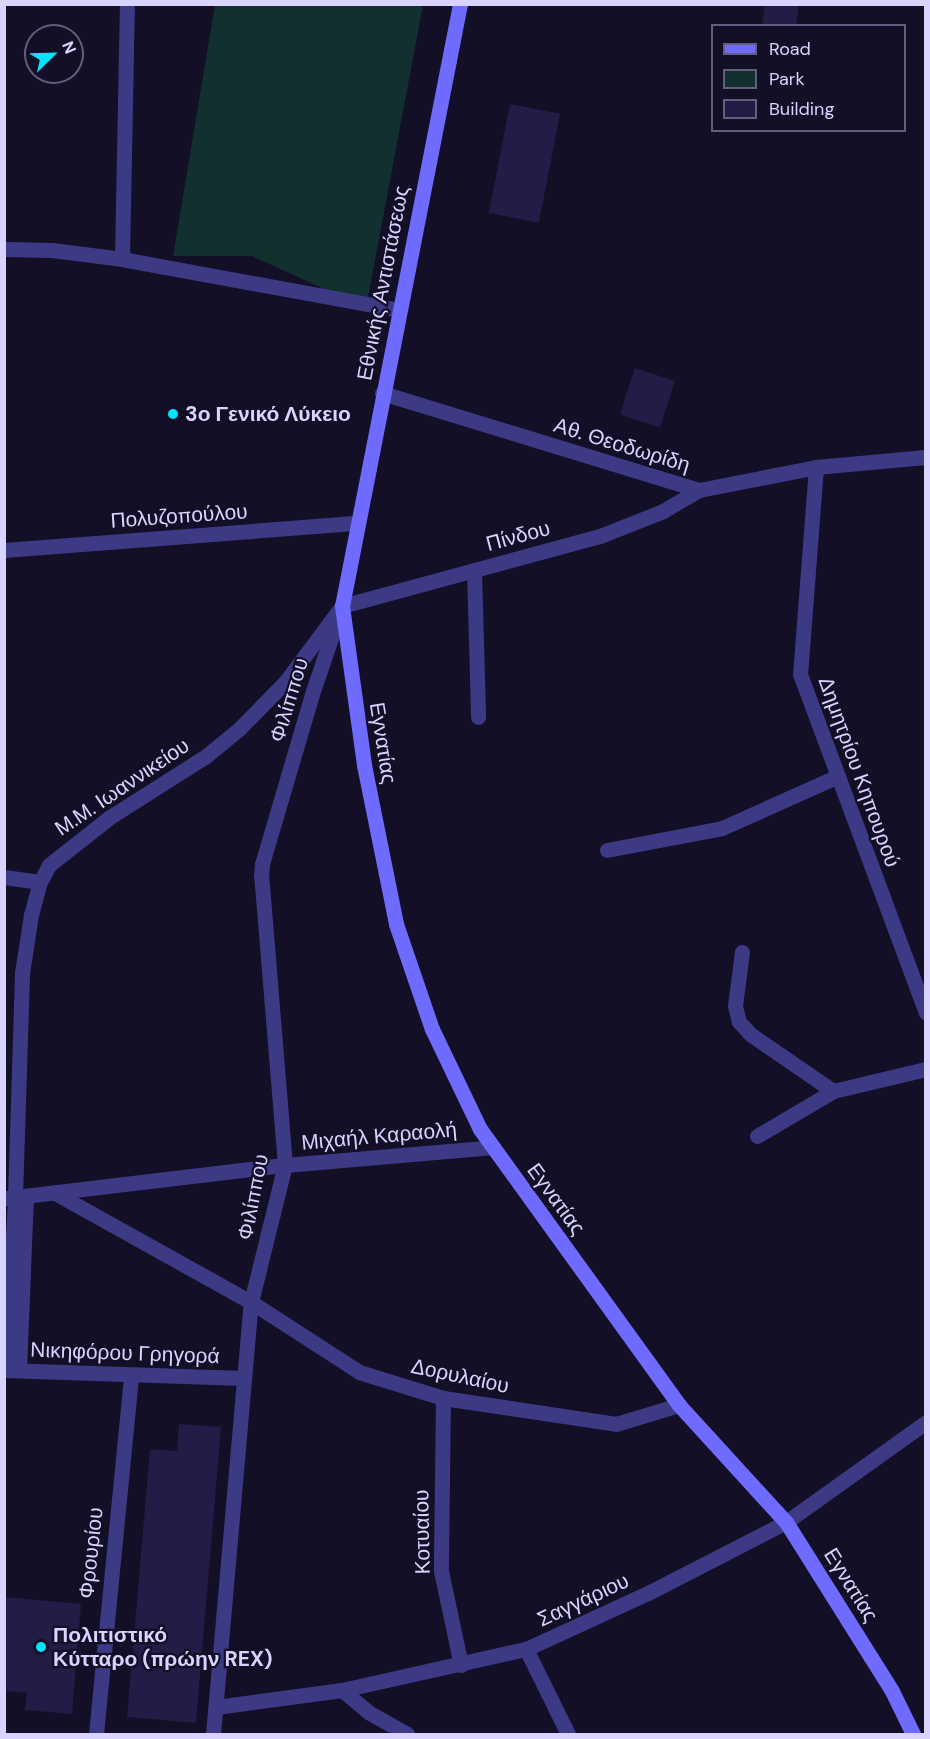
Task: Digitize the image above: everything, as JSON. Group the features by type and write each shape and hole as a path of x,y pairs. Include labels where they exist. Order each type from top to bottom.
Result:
{"main road":[{"name":"Εθνικής Αντιστάσεως","path":"342,606 460,4"},
{"name":"Εγνατίας","path":"342,606 364,765 396,924 432,1029 480,1129 679,1405 786,1522 892,1691 913,1734"}],"street":[{"path":"122,259 127,4"},
{"path":"4,249 52,250 122,259 399,310"},
{"name":"Αθ. Θεοδωρίδη","path":"382,393 699,490 816,467 926,457"},
{"name":"Δημητρίου Κηπουρού","path":"816,467 799,668 926,1012"},
{"name":"Πίνδου","path":"342,606 600,536 663,511 699,490"},
{"name":"Πολυζοπούλου","path":"4,550 357,523"},
{"path":"474,570 478,717"},
{"name":"Μ.Μ. Ιωαννικείου","path":"10,1370 22,973 27,932 40,882 49,865 66,849 110,817 206,756 263,708 342,606"},
{"name":"Φιλίππου","path":"213,1734 251,1302 285,1165 261,876 262,864 313,691 342,606"},
{"path":"607,850 722,828 838,776"},
{"path":"4,877 40,882"},
{"path":"742,952 735,1006 739,1022 750,1034 833,1091"},
{"path":"757,1136 833,1091 926,1068"},
{"name":"Μιχαήλ Καραολή","path":"15,1197 285,1165 493,1147"},
{"path":"55,1193 251,1302"},
{"name":"Δορυλαίου","path":"251,1302 359,1372 443,1398 616,1424 679,1405"},
{"name":"Νικηφόρου Γρηγορά","path":"10,1370 131,1376 244,1378"},
{"name":"Φρουρίου","path":"96,1734 131,1376"},
{"name":"Κοτυαίου","path":"443,1398 441,1571 461,1665"},
{"name":"Σαγγάριου","path":"216,1707 342,1690 526,1649 648,1593 786,1522 926,1422"},
{"path":"526,1649 568,1734"},
{"path":"342,1690 368,1712 406,1734"}],"green space":[{"path":"215,5 423,5 366,308 252,256 173,256"}],"building":[{"path":"765,4 799,4 796,24 762,24"},
{"path":"510,104 560,114 539,223 489,213"},
{"path":"635,368 675,381 660,428 620,415"},
{"path":"179,1424 221,1427 196,1723 127,1717 150,1449 177,1451"},
{"name":"Πολιτιστικό Κύτταρο (πρώην REX)","path":"4,1597 81,1604 72,1714 25,1710 27,1693 4,1691"}],"place":[{"name":"3ο Γενικό Λύκειο","path":"173,414"},
{"name":"Πολιτιστικό Κύτταρο (πρώην REX)","path":"41,1647"}]}
